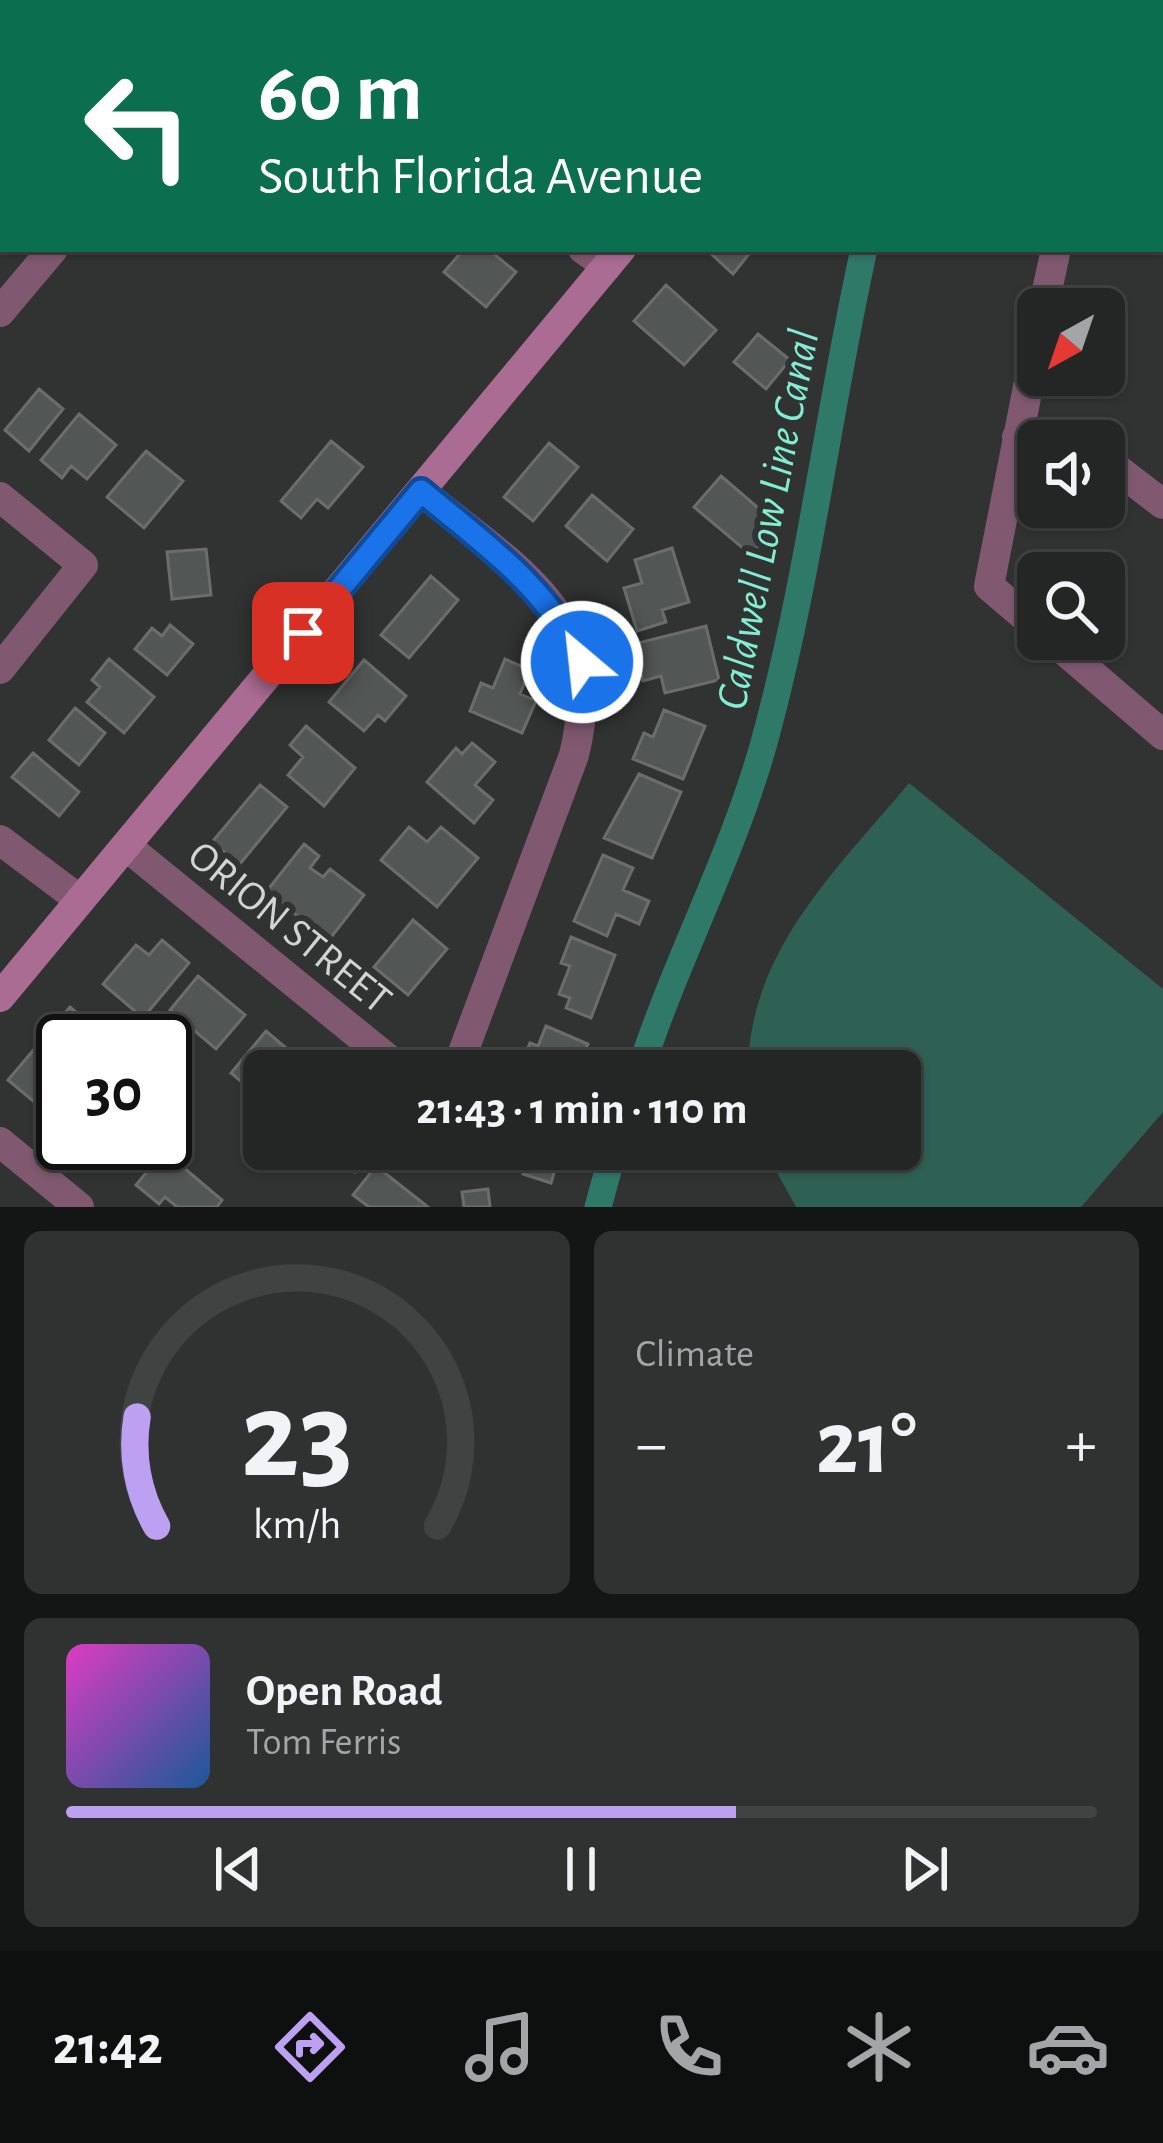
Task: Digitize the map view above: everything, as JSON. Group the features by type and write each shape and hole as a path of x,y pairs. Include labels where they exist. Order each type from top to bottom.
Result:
{"street":[{"path":"0,312 50,252"},
{"path":"1048,288 1055,252"},
{"path":"0,997 421,491 604,255"},
{"path":"1017,442 988,586 1017,610"},
{"path":"1125,475 1163,504"},
{"path":"421,491 539,590 565,624 582,662 586,707 574,755 464,1050"},
{"path":"0,496 83,565 0,669"},
{"path":"1076,660 1163,735"},
{"path":"0,840 80,900"},
{"name":"ORION STREET","path":"126,846 378,1050"},
{"path":"0,1142 79,1207"}],"green space":[{"path":"909,783 1163,989 1163,1112 1081,1207 796,1207 776,1170 921,1170 921,1050 750,1050 763,987 780,950 827,880"}],"building":[{"path":"461,252 492,252 516,272 486,307 444,272"},
{"path":"709,252 751,252 733,274"},
{"path":"666,285 716,330 684,365 634,321"},
{"path":"758,334 790,360 766,389 734,362"},
{"path":"39,389 63,409 29,451 5,430"},
{"path":"79,414 116,445 87,479 71,466 62,478 41,460"},
{"path":"331,441 363,467 328,508 317,499 301,518 281,501"},
{"path":"549,443 578,467 533,521 504,497"},
{"path":"146,451 183,481 144,528 107,497"},
{"path":"721,476 777,524 751,555 694,507"},
{"path":"592,495 633,529 607,561 566,526"},
{"path":"672,548 689,602 662,610 666,622 637,631 624,588 642,583 635,560"},
{"path":"206,549 211,595 172,599 167,552"},
{"path":"431,576 458,600 409,658 381,635"},
{"path":"170,625 193,644 167,675 135,649 152,628 162,636"},
{"path":"706,626 719,680 665,693 661,676 643,681 634,644"},
{"path":"109,659 154,697 124,733 87,702 100,687 92,680"},
{"path":"505,659 530,670 520,694 536,701 522,733 470,711 481,683 493,688"},
{"path":"364,660 406,696 385,721 378,715 364,731 329,702"},
{"path":"75,708 105,733 79,765 49,740"},
{"path":"664,710 705,726 683,779 633,759 644,733 653,737"},
{"path":"306,726 355,768 324,806 288,775 303,757 290,745"},
{"path":"472,743 495,762 475,785 493,800 474,823 427,782 456,748 462,754"},
{"path":"33,753 79,792 59,816 12,777"},
{"path":"639,774 681,792 652,858 604,838"},
{"path":"260,785 287,807 239,865 212,842"},
{"path":"409,827 427,842 441,827 478,858 437,907 381,860"},
{"path":"304,844 319,856 310,868 323,877 330,869 364,895 329,940 266,892"},
{"path":"603,855 633,868 623,890 649,901 639,924 616,914 607,936 574,921"},
{"path":"413,920 447,949 408,995 374,967"},
{"path":"571,937 615,955 591,1018 566,1008 570,998 559,994 570,966 561,963"},
{"path":"162,940 189,963 146,1014 138,1014 103,984 136,945 149,955"},
{"path":"198,976 245,1015 216,1049 192,1029 192,1014 170,1010"},
{"path":"546,1026 588,1044 585,1050 527,1050 530,1043 538,1046"},
{"path":"266,1031 288,1050 250,1050"},
{"path":"36,1047 36,1103 8,1080"},
{"path":"243,1059 243,1083 231,1073"},
{"path":"148,1170 186,1170 222,1200 217,1207 177,1207 165,1197 159,1204 136,1185"},
{"path":"373,1170 381,1170 428,1207 369,1207 353,1195"},
{"path":"524,1170 555,1170 551,1183 523,1174"},
{"path":"488,1189 490,1207 464,1207 462,1192"}],"waterway":[{"name":"Caldwell Low Line Canal","path":"648,1050 765,739 794,617 863,252"},
{"name":"Caldwell Low Line Canal","path":"598,1207 608,1170"}],"route":[{"path":"303,633 421,491 539,590 565,624 582,662"}]}
